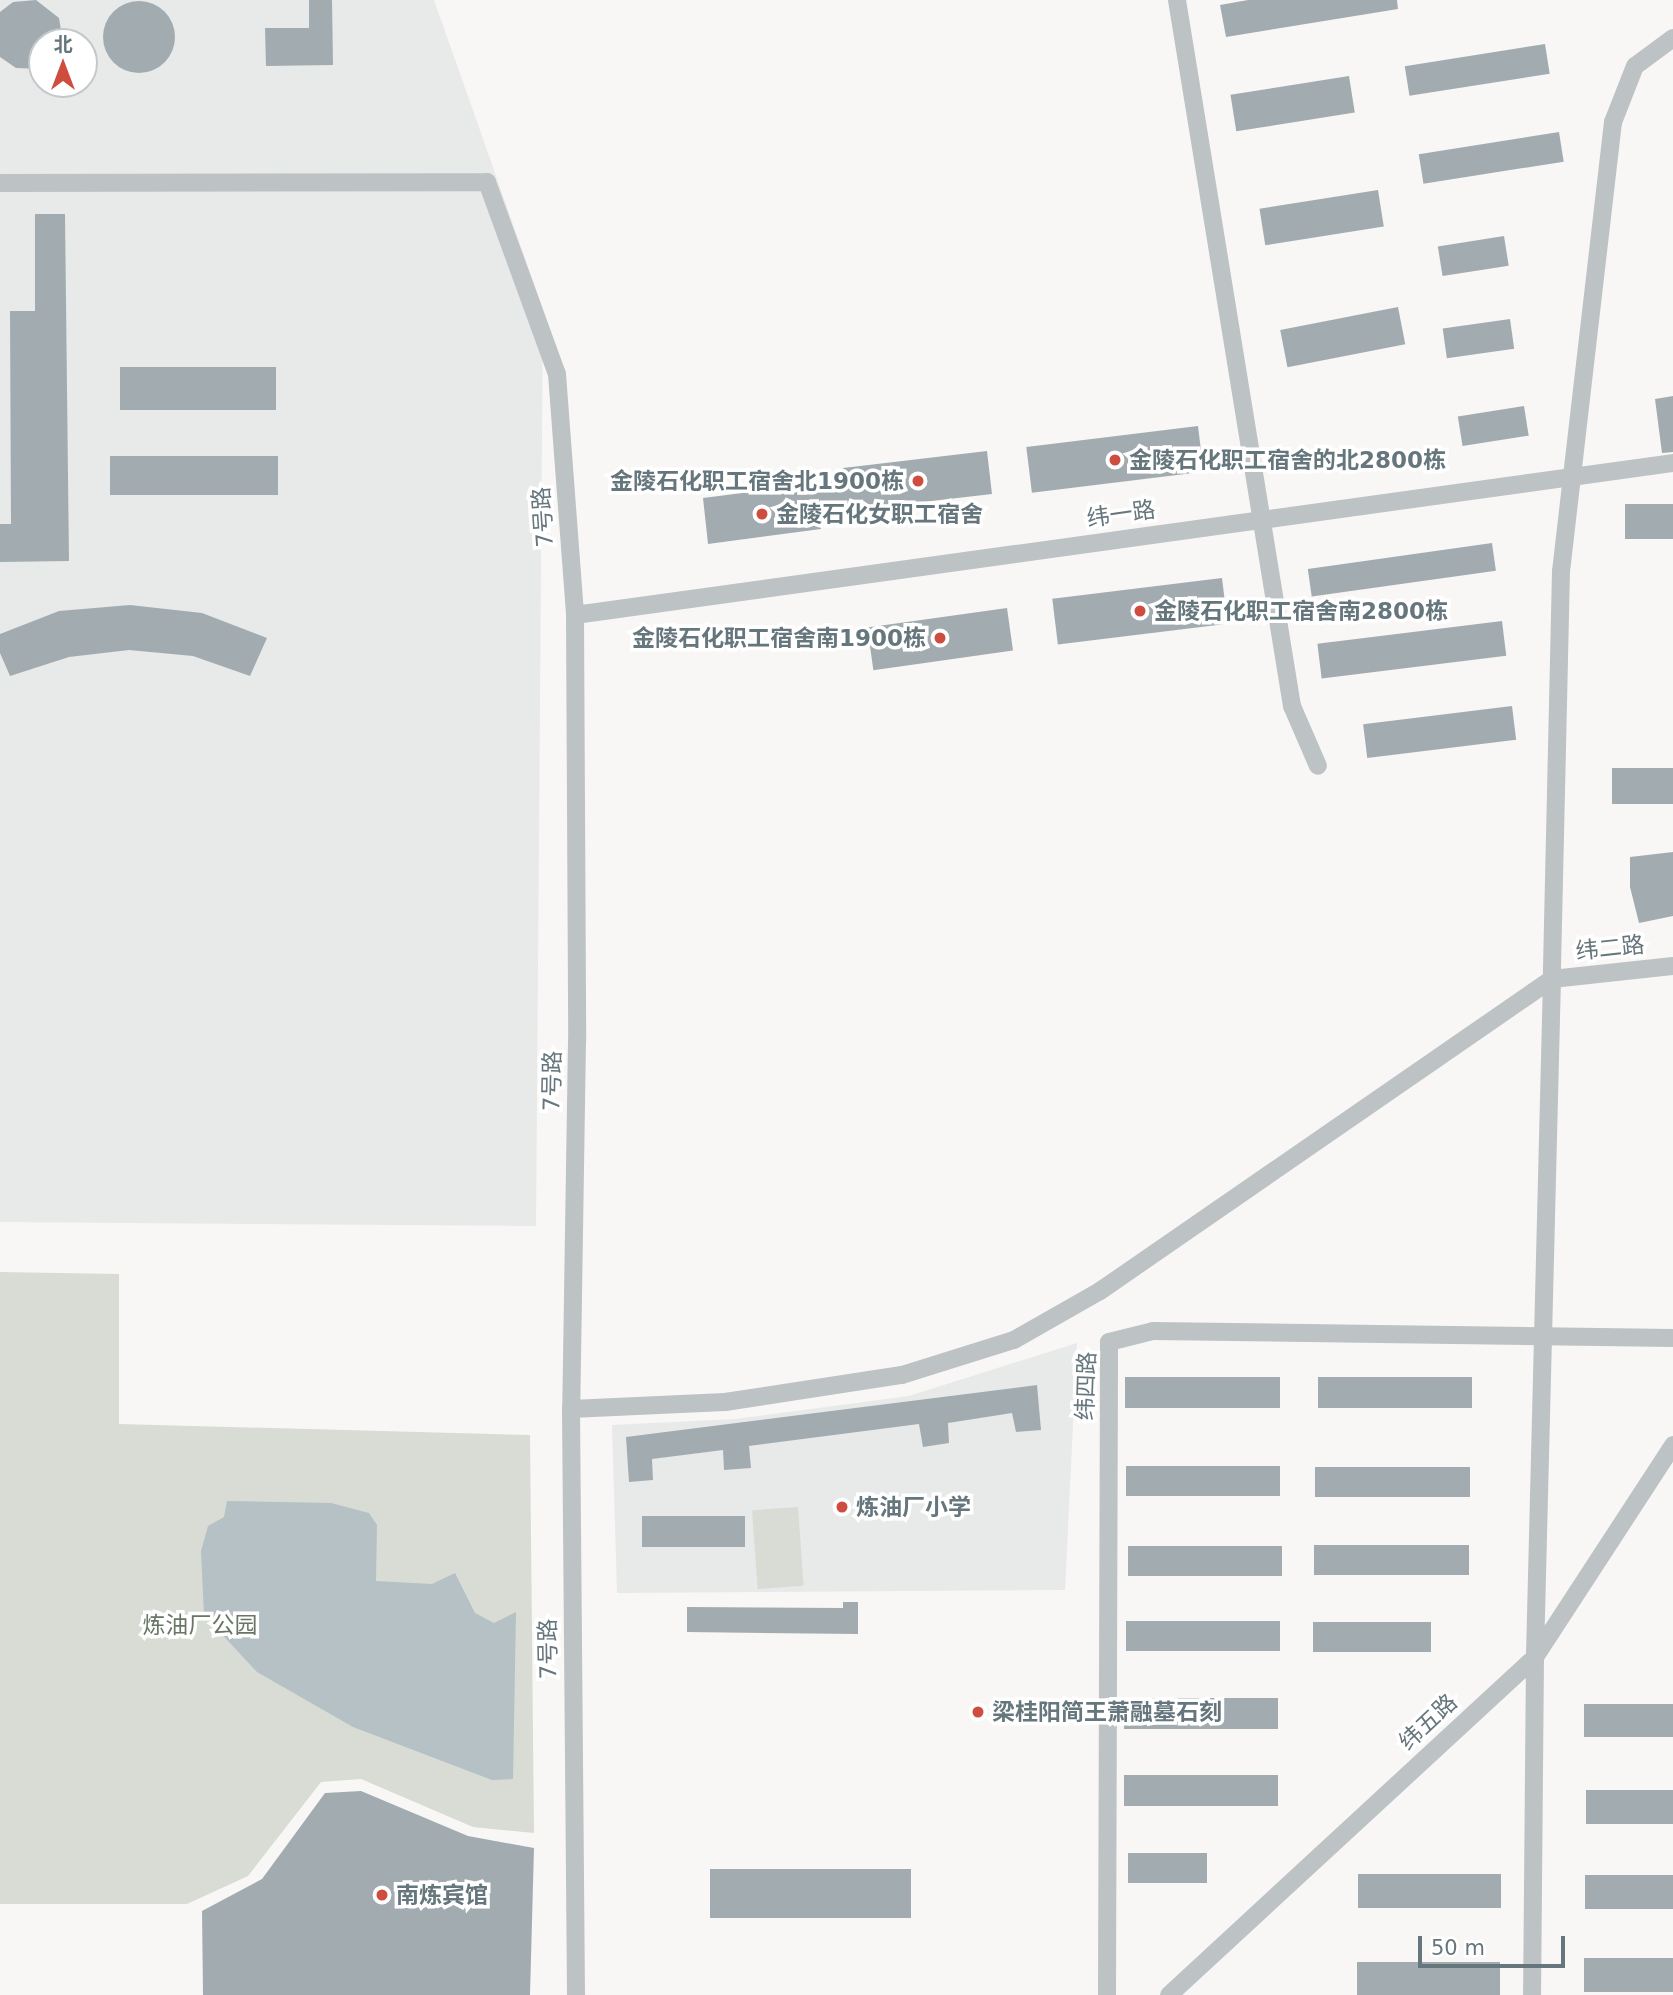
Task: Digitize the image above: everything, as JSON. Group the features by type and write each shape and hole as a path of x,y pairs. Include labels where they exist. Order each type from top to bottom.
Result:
{"street":[{"path":"1177,0 1264,519 1292,706 1318,766"},
{"path":"1532,1995 1535,1657 1561,571 1613,122 1635,66 1673,38"},
{"name":"7号路","path":"0,183 487,182 557,374 575,615 577,1041 571,1409 576,1995"},
{"name":"纬一路","path":"575,615 1673,463"},
{"name":"纬二路","path":"1552,979 1673,966"},
{"path":"571,1409 725,1402 902,1375 1014,1340 1100,1291 1552,979"},
{"name":"纬四路","path":"1107,1995 1110,1342 1153,1331 1543,1334 1673,1339"},
{"name":"纬五路","path":"1169,1995 1535,1657 1673,1446"}],"shaded area":[{"path":"0,0 434,0 543,309 536,1226 0,1222"},
{"name":"炼油厂小学","path":"1077,1343 1065,1590 617,1593 612,1425 735,1419 909,1396"},
{"path":"227,1501 331,1503 369,1513 377,1525 376,1581 432,1584 455,1573 475,1613 494,1623 516,1612 513,1779 492,1780 353,1727 257,1672 204,1615 201,1551 208,1526 224,1517"}],"green space":[{"name":"炼油厂公园","path":"0,1272 119,1274 119,1424 530,1435 534,1833 473,1827 361,1779 321,1782 248,1876 187,1904 0,1904"},
{"path":"798,1507 804,1586 758,1589 752,1510"}],"building":[{"path":"36,0 59,18 61,28 28,28 28,68 16,68 0,57 0,12 13,2"},
{"path":"309,0 332,0 333,65 266,66 265,28 309,28"},
{"path":"1248,0 1397,0 1398,9 1226,37 1220,5"},
{"path":"139,1 159,7 169,17 175,37 169,57 159,67 139,73 119,67 109,57 103,37 109,17 119,7"},
{"path":"1545,44 1550,74 1409,96 1405,66"},
{"path":"1349,76 1355,113 1236,131 1230,95"},
{"path":"1559,132 1564,162 1423,184 1419,154"},
{"path":"1378,190 1384,227 1265,245 1259,209"},
{"path":"35,214 65,214 69,561 0,562 0,524 11,524 10,311 35,311"},
{"path":"1504,236 1509,266 1443,276 1438,246"},
{"path":"1398,307 1405,344 1287,367 1280,330"},
{"path":"1510,319 1514,349 1447,358 1443,328"},
{"path":"120,367 276,367 276,410 120,410"},
{"path":"1673,396 1673,452 1662,453 1655,399"},
{"path":"1524,406 1529,436 1463,446 1458,416"},
{"name":"金陵石化职工宿舍的北2800栋","path":"1198,426 1204,472 1032,493 1026,447"},
{"path":"987,451 992,494 819,514 821,529 708,544 703,498 844,480 843,468"},
{"path":"110,456 278,456 278,495 110,495"},
{"path":"1625,504 1673,504 1673,539 1625,539"},
{"path":"1492,543 1496,571 1312,597 1308,569"},
{"name":"金陵石化职工宿舍南2800栋","path":"1222,578 1228,624 1058,644 1052,599"},
{"path":"130,605 202,613 267,638 250,676 193,656 129,650 69,657 10,676 0,653 0,634 59,611"},
{"name":"金陵石化职工宿舍南1900栋","path":"1007,608 1013,651 873,670 867,628"},
{"path":"1502,621 1506,656 1322,678 1317,644"},
{"path":"1512,706 1516,740 1367,758 1363,724"},
{"path":"1612,768 1673,768 1673,804 1612,804"},
{"path":"1673,852 1673,916 1639,923 1630,887 1630,857"},
{"path":"1125,1377 1280,1377 1280,1408 1125,1408"},
{"path":"1318,1377 1472,1377 1472,1408 1318,1408"},
{"path":"1037,1385 1041,1430 1016,1432 1012,1413 948,1423 949,1443 923,1447 919,1424 749,1446 751,1468 724,1470 723,1450 652,1459 653,1480 629,1482 626,1437"},
{"path":"1126,1466 1280,1466 1280,1496 1126,1496"},
{"path":"1315,1467 1470,1467 1470,1497 1315,1497"},
{"path":"642,1516 745,1516 745,1547 642,1547"},
{"path":"1314,1545 1469,1545 1469,1575 1314,1575"},
{"path":"1128,1546 1282,1546 1282,1576 1128,1576"},
{"path":"843,1602 858,1602 858,1634 687,1632 687,1607 843,1608"},
{"path":"1126,1621 1280,1621 1280,1651 1126,1651"},
{"path":"1313,1622 1431,1622 1431,1652 1313,1652"},
{"path":"1124,1698 1278,1698 1278,1729 1124,1729"},
{"path":"1584,1704 1673,1704 1673,1737 1584,1737"},
{"path":"1124,1775 1278,1775 1278,1806 1124,1806"},
{"path":"1586,1790 1673,1790 1673,1824 1586,1824"},
{"name":"南炼宾馆","path":"361,1791 468,1836 534,1848 530,1995 203,1995 202,1911 262,1879 325,1793"},
{"path":"1128,1853 1207,1853 1207,1883 1128,1883"},
{"path":"710,1869 911,1869 911,1918 710,1918"},
{"path":"1358,1874 1501,1874 1501,1908 1358,1908"},
{"path":"1585,1875 1673,1875 1673,1909 1585,1909"},
{"path":"1584,1958 1673,1958 1673,1992 1584,1992"},
{"path":"1357,1962 1500,1962 1500,1995 1357,1995"}],"place":[{"name":"金陵石化职工宿舍的北2800栋","path":"1115,460"},
{"name":"金陵石化职工宿舍北1900栋","path":"918,481"},
{"name":"金陵石化女职工宿舍","path":"762,514"},
{"name":"金陵石化职工宿舍南2800栋","path":"1140,611"},
{"name":"金陵石化职工宿舍南1900栋","path":"940,638"},
{"name":"炼油厂小学","path":"842,1507"},
{"name":"梁桂阳简王萧融墓石刻","path":"978,1712"},
{"name":"南炼宾馆","path":"382,1895"}]}
